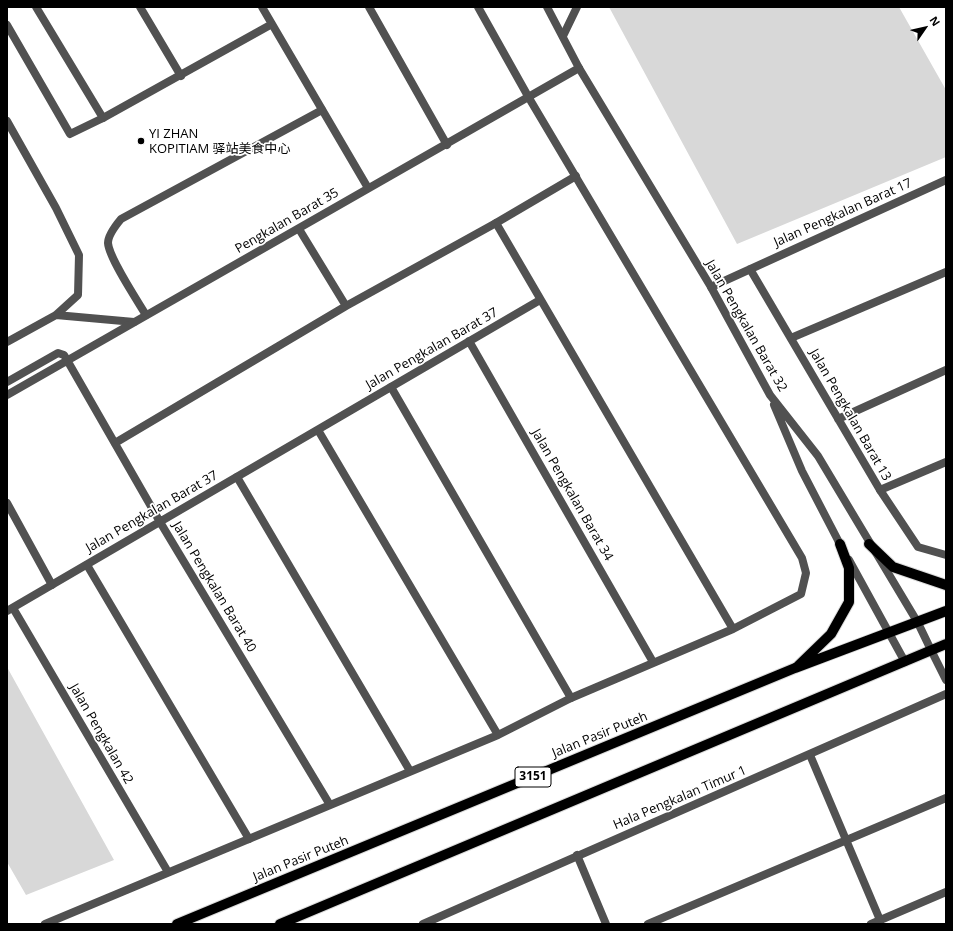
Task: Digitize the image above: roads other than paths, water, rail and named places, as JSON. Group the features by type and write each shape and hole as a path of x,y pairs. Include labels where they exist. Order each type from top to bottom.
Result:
{"main road":[{"path":"795,668 831,634 849,602 849,568 840,544"},
{"path":"869,544 893,567 946,585"},
{"name":"Jalan Pasir Puteh","path":"177,924 795,668 918,623 946,611"},
{"path":"280,924 946,644"}],"street":[{"path":"36,7 103,118"},
{"path":"140,7 180,76"},
{"path":"262,7 368,188"},
{"path":"369,7 447,145"},
{"path":"45,924 498,734 571,698 733,629 801,594 806,573 802,558 529,98 478,7"},
{"name":"Jalan Pengkalan Barat 32","path":"547,7 580,68 710,287 770,395 818,456 869,544 918,623 946,680"},
{"path":"563,36 577,7"},
{"path":"7,25 70,134 103,118 272,24"},
{"name":"Pengkalan Barat 35","path":"7,395 580,68"},
{"path":"146,315 112,255 108,243 114,228 121,219 322,110"},
{"path":"7,121 56,208 79,256 78,295 56,315 7,342"},
{"path":"115,443 346,306 496,223 576,176"},
{"name":"Jalan Pengkalan Barat 17","path":"710,287 946,180"},
{"path":"496,223 733,629"},
{"path":"299,229 346,306"},
{"name":"Jalan Pengkalan Barat 13","path":"750,269 880,490 918,547 946,555"},
{"path":"791,338 946,272"},
{"name":"Jalan Pengkalan Barat 37","path":"10,609 540,300"},
{"path":"56,315 134,322"},
{"name":"Jalan Pengkalan Barat 34","path":"469,341 653,662"},
{"path":"7,382 58,353 64,355 67,360"},
{"name":"Jalan Pengkalan Barat 40","path":"67,360 160,522 330,805"},
{"path":"838,419 946,370"},
{"path":"391,387 571,698"},
{"path":"770,395 802,471 840,544 905,662"},
{"path":"318,430 498,734"},
{"path":"880,490 946,462"},
{"path":"237,477 410,771"},
{"path":"8,506 52,585"},
{"path":"87,565 249,839"},
{"name":"Jalan Pengkalan 42","path":"10,609 168,872"},
{"name":"Hala Pengkalan Timur 1","path":"423,924 434,922 577,855 810,755 946,694"},
{"path":"810,755 880,920"},
{"path":"648,924 946,798"},
{"path":"577,855 606,924"},
{"path":"871,924 946,892"}],"place":[{"name":"YI ZHAN KOPITIAM 驿站美食中心","path":"141,141"}]}
